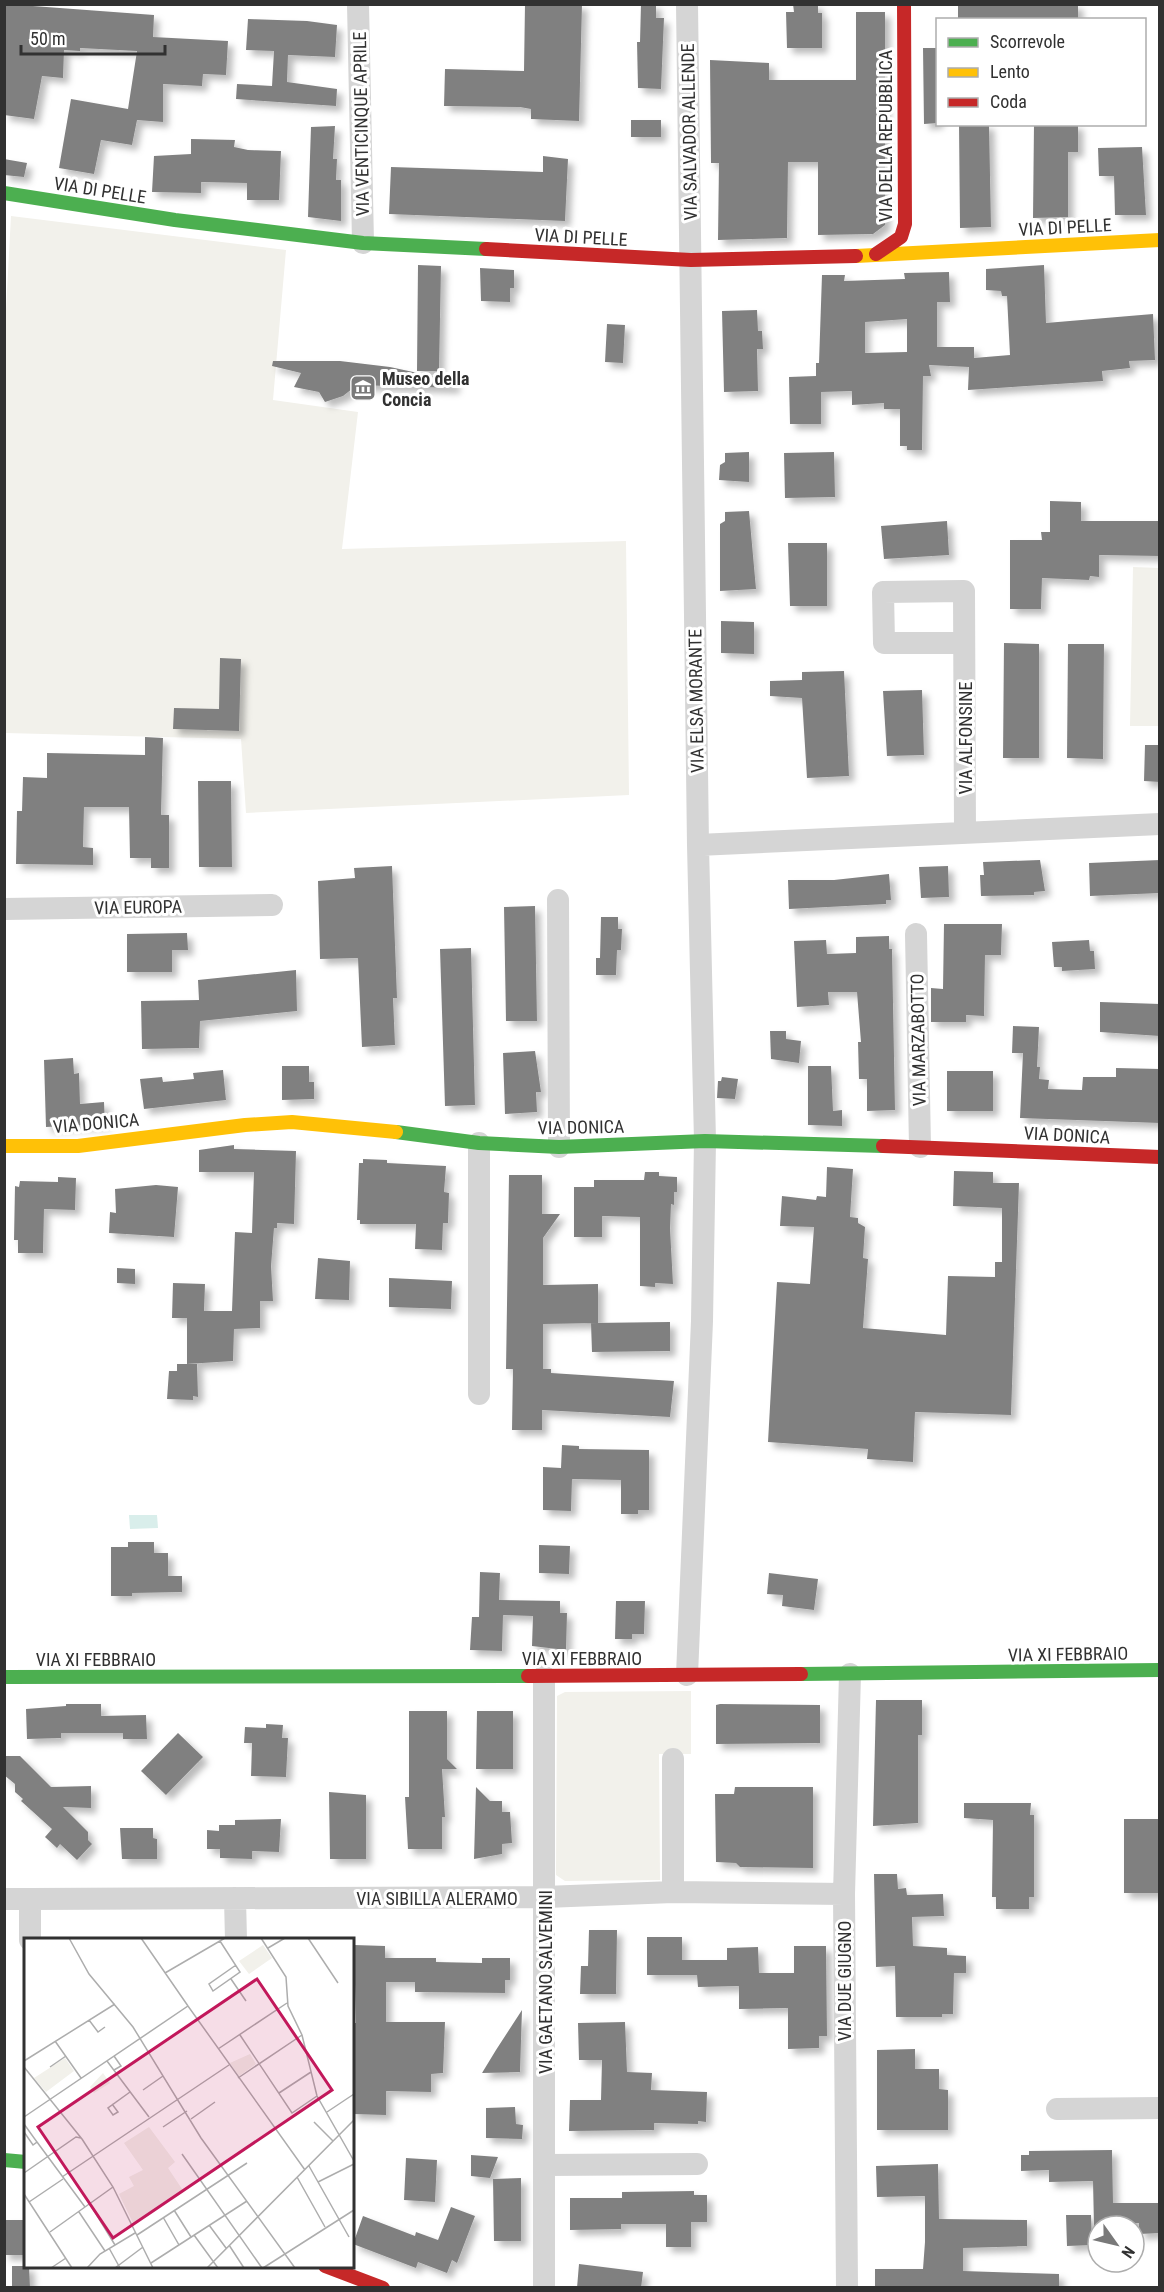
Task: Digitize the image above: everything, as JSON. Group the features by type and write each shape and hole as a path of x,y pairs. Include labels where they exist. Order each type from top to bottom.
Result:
{"main road":[{"name":"VIA DELLA REPUBBLICA","path":"871,254 901,237 905,224 903,4"},
{"name":"VIA DI PELLE","path":"4,193 175,220 363,243 691,260 1160,240"},
{"name":"VIA DONICA","path":"4,1146 78,1146 245,1125 292,1122 345,1125 479,1143 559,1147 705,1141 1160,1157"},
{"name":"VIA XI FEBBRAIO","path":"4,1677 544,1676 1160,1670"},
{"path":"4,2160 24,2162"},
{"path":"330,2268 383,2288"}],"street":[{"name":"VIA VENTICINQUE APRILE","path":"358,4 363,243"},
{"name":"VIA SALVADOR ALLENDE","path":"687,4 691,260"},
{"name":"VIA ELSA MORANTE","path":"687,1675 702,1321 705,1141 698,845 691,260"},
{"name":"VIA ALFONSINE","path":"964,643 965,833"},
{"path":"698,845 1160,824"},
{"path":"558,900 559,1147"},
{"name":"VIA EUROPA","path":"4,909 272,905"},
{"name":"VIA MARZABOTTO","path":"916,934 920,1147"},
{"path":"479,1143 479,1394"},
{"name":"VIA DUE GIUGNO","path":"847,2288 844,1894 850,1674"},
{"name":"VIA GAETANO SALVEMINI","path":"544,1676 546,2165 544,2288"},
{"path":"673,1759 673,1892"},
{"name":"VIA SIBILLA ALERAMO","path":"4,1899 545,1897 673,1892 844,1894"},
{"path":"235,1898 236,1938"},
{"path":"30,1899 30,1938"},
{"path":"1057,2109 1160,2108"},
{"path":"546,2165 697,2164"}],"shaded area":[{"path":"11,216 286,250 273,400 358,412 342,549 626,541 629,795 246,813 241,739 5,733 4,347"},
{"path":"1133,567 1159,568 1159,726 1130,726"},
{"path":"129,1515 157,1515 158,1528 130,1529"},
{"path":"691,1691 691,1754 659,1754 660,1880 565,1881 556,1875 557,1696 565,1692"}],"building":[{"path":"6,4 154,15 153,37 228,41 226,75 203,74 202,86 163,84 163,122 137,120 132,145 101,140 94,174 59,168 71,99 128,109 137,51 80,48 80,51 64,50 63,78 42,76 34,119 4,115"},
{"path":"525,4 582,4 579,121 531,119 531,109 520,107 444,106 445,69 524,71"},
{"path":"641,4 656,4 656,18 664,18 661,89 638,88 637,42 640,42"},
{"path":"793,4 818,4 818,13 822,13 822,48 787,48 786,12 794,12"},
{"path":"958,4 1078,4 1078,18 958,18"},
{"path":"856,12 885,12 885,225 873,234 818,235 818,162 788,162 787,238 718,240 719,163 711,163 710,60 769,63 769,80 856,80"},
{"path":"248,19 307,21 337,25 335,57 288,55 287,82 337,89 336,106 236,99 237,84 272,86 274,51 246,50"},
{"path":"923,48 936,48 936,123 924,124"},
{"path":"631,120 661,120 661,137 631,137"},
{"path":"335,126 333,159 337,159 336,180 341,180 341,221 308,217 311,127"},
{"path":"959,126 989,126 991,227 960,228"},
{"path":"1034,126 1078,126 1078,152 1068,152 1068,217 1033,218"},
{"path":"191,139 235,140 234,147 248,150 281,151 279,200 247,200 247,183 201,182 201,193 152,192 154,156 191,154"},
{"path":"1142,147 1146,215 1115,215 1114,176 1099,176 1098,148"},
{"path":"543,156 568,159 565,221 389,214 391,167 543,172"},
{"path":"4,159 27,163 24,177 4,175"},
{"path":"418,265 441,266 439,371 417,371"},
{"path":"1044,265 1046,323 1153,314 1155,360 1129,361 1130,368 1102,371 1103,381 968,390 969,367 929,365 931,376 923,376 922,450 907,450 907,446 900,446 900,409 884,409 884,403 852,405 852,391 821,392 821,424 790,424 789,377 816,376 816,363 819,363 822,275 845,275 844,281 905,279 904,273 949,272 950,302 937,302 937,347 974,347 974,358 1010,355 1007,296 1002,296 1001,291 986,290 986,269","holes":["907,319 907,352 865,353 865,322"]},
{"path":"480,268 514,270 514,288 510,288 510,302 481,301"},
{"path":"757,310 758,331 762,331 763,349 757,349 758,391 724,392 722,311"},
{"path":"607,324 625,325 623,363 605,362"},
{"path":"273,361 340,361 390,367 455,381 454,388 357,385 343,396 325,402 319,392 294,387 301,373 272,366"},
{"path":"749,452 749,482 719,480 720,465 725,462 725,453"},
{"path":"834,452 835,497 785,498 784,453"},
{"path":"1050,501 1081,502 1081,521 1160,521 1160,556 1099,555 1099,577 1090,576 1089,580 1042,578 1041,609 1010,609 1010,540 1042,540 1041,532 1050,532"},
{"path":"749,511 756,589 720,591 720,524 725,521 725,512"},
{"path":"947,521 949,555 884,559 881,526"},
{"path":"788,543 827,543 827,606 790,606"},
{"path":"721,621 754,622 754,654 721,653"},
{"path":"1004,643 1039,644 1039,758 1003,758"},
{"path":"1068,644 1104,644 1103,759 1067,758"},
{"path":"220,658 241,659 239,731 173,729 174,708 219,709"},
{"path":"844,671 849,776 807,778 802,698 770,696 770,681 802,680 802,672"},
{"path":"922,690 924,755 887,756 883,691"},
{"path":"145,737 163,738 161,815 169,815 169,868 151,868 151,858 130,858 129,807 84,807 83,847 93,848 93,865 16,864 17,811 22,811 23,777 47,778 47,753 145,755"},
{"path":"1145,745 1160,745 1160,782 1144,781"},
{"path":"198,781 231,781 232,867 199,867"},
{"path":"1040,860 1045,891 1034,892 1034,895 981,896 980,875 984,875 983,862"},
{"path":"1160,860 1160,893 1090,896 1089,863"},
{"path":"392,866 397,998 393,998 395,1045 362,1047 358,958 320,959 318,881 355,878 354,868"},
{"path":"948,866 949,897 921,898 919,867"},
{"path":"889,874 891,900 886,900 886,904 789,909 788,880 834,880"},
{"path":"535,906 537,1021 506,1021 504,907"},
{"path":"601,917 618,917 618,929 622,929 621,950 617,950 616,975 596,975 596,958 600,958"},
{"path":"944,924 1002,924 1001,955 985,955 984,1016 966,1015 966,1022 931,1022 931,988 943,989"},
{"path":"187,933 188,950 172,950 172,972 127,972 127,934"},
{"path":"889,936 889,949 892,949 895,1110 867,1111 867,1079 859,1079 858,1042 861,1042 857,992 828,992 829,1005 797,1007 794,941 826,940 827,954 856,953 856,937"},
{"path":"1089,940 1090,951 1094,951 1095,969 1062,971 1062,967 1054,967 1052,942"},
{"path":"471,948 475,1105 445,1106 440,949"},
{"path":"296,970 297,1011 200,1021 199,1048 142,1049 141,1001 199,1000 198,980"},
{"path":"1100,1002 1160,1004 1160,1036 1100,1032"},
{"path":"1013,1026 1039,1027 1037,1067 1040,1067 1039,1079 1049,1080 1048,1089 1082,1090 1083,1077 1116,1077 1116,1068 1160,1069 1160,1123 1020,1118 1023,1053 1012,1053"},
{"path":"770,1031 786,1031 786,1039 801,1041 799,1063 771,1059"},
{"path":"535,1051 541,1092 536,1092 537,1112 505,1114 503,1053"},
{"path":"73,1058 74,1074 79,1073 80,1104 104,1102 105,1124 46,1127 44,1060"},
{"path":"282,1066 309,1066 309,1082 314,1082 314,1099 282,1100"},
{"path":"808,1066 831,1066 833,1111 842,1110 842,1126 808,1125"},
{"path":"223,1070 226,1100 144,1109 140,1079 162,1077 163,1082 194,1079 193,1073"},
{"path":"947,1071 993,1071 993,1111 947,1111"},
{"path":"722,1077 738,1079 735,1099 717,1098 718,1081 721,1081"},
{"path":"234,1145 234,1149 296,1151 294,1224 277,1223 277,1228 274,1228 271,1266 273,1301 260,1301 260,1328 234,1329 233,1361 187,1364 187,1318 172,1318 173,1283 205,1284 204,1311 232,1311 235,1232 252,1233 254,1172 199,1172 199,1150"},
{"path":"363,1159 387,1160 387,1163 446,1166 444,1192 449,1193 448,1223 443,1223 442,1250 415,1249 416,1224 360,1224 360,1220 357,1220 359,1163 363,1163"},
{"path":"827,1167 853,1169 850,1217 858,1218 858,1223 865,1227 863,1258 868,1259 863,1328 946,1335 948,1276 995,1277 995,1262 1002,1262 1002,1208 953,1206 954,1171 993,1172 993,1183 1019,1183 1011,1415 915,1412 913,1462 867,1459 868,1449 768,1442 777,1282 810,1284 814,1227 780,1226 782,1196 816,1200 817,1196 826,1197"},
{"path":"645,1172 659,1172 659,1176 677,1177 677,1192 674,1192 674,1205 671,1204 670,1229 673,1284 655,1283 655,1287 640,1286 640,1217 602,1216 602,1237 574,1237 574,1187 594,1187 594,1180 644,1180"},
{"path":"509,1175 542,1175 542,1214 560,1214 543,1238 543,1285 598,1284 598,1323 543,1324 543,1369 551,1369 551,1373 674,1381 670,1417 542,1410 542,1430 512,1430 513,1369 506,1369"},
{"path":"58,1177 76,1178 75,1210 44,1209 43,1253 18,1253 18,1240 14,1240 15,1186 19,1187 20,1181 58,1182"},
{"path":"156,1185 178,1187 174,1237 109,1233 110,1212 116,1213 115,1189"},
{"path":"318,1258 350,1261 349,1300 315,1299"},
{"path":"117,1268 135,1269 135,1284 117,1283"},
{"path":"389,1278 452,1281 451,1309 389,1307"},
{"path":"670,1322 670,1351 592,1352 591,1323"},
{"path":"177,1364 197,1364 198,1397 193,1396 193,1400 167,1399 169,1371 177,1371"},
{"path":"562,1445 579,1446 579,1449 649,1450 649,1510 638,1510 638,1514 621,1514 621,1480 572,1479 571,1511 543,1510 543,1467 561,1468"},
{"path":"128,1542 154,1542 154,1553 168,1553 168,1576 182,1576 182,1592 132,1593 132,1596 111,1596 111,1547 128,1547"},
{"path":"539,1545 570,1546 569,1574 539,1573"},
{"path":"480,1572 500,1573 499,1600 560,1601 560,1613 567,1613 566,1650 532,1646 533,1616 503,1615 502,1651 470,1650 472,1617 479,1617"},
{"path":"769,1573 818,1579 814,1610 782,1606 783,1595 767,1594"},
{"path":"616,1601 645,1601 644,1634 632,1634 632,1639 615,1639"},
{"path":"876,1700 922,1700 922,1735 918,1735 918,1823 873,1826"},
{"path":"66,1704 101,1704 101,1716 146,1715 147,1739 123,1739 123,1733 61,1733 61,1738 27,1739 26,1709 66,1706"},
{"path":"716,1705 820,1705 820,1743 716,1744"},
{"path":"409,1711 447,1711 447,1759 457,1769 442,1769 445,1817 442,1817 442,1849 408,1849 405,1797 409,1797"},
{"path":"477,1711 513,1711 513,1769 476,1769"},
{"path":"266,1724 283,1725 282,1738 288,1738 286,1777 251,1776 252,1743 244,1743 245,1727 266,1728"},
{"path":"178,1733 203,1757 166,1795 141,1771"},
{"path":"4,1756 20,1756 51,1787 91,1786 91,1808 63,1807 88,1832 88,1840 92,1844 77,1860 60,1844 57,1848 45,1837 52,1829 21,1801 23,1799 15,1792 15,1784 4,1775"},
{"path":"476,1787 490,1801 502,1801 502,1812 510,1812 512,1843 502,1844 502,1854 474,1859"},
{"path":"735,1787 813,1787 813,1868 740,1867 736,1863 716,1862 715,1794 734,1794"},
{"path":"329,1792 366,1795 366,1859 330,1859"},
{"path":"964,1803 1031,1803 1030,1815 1034,1815 1034,1897 1029,1897 1029,1909 996,1909 996,1897 992,1897 993,1820 964,1818"},
{"path":"281,1819 279,1852 252,1851 252,1859 220,1858 220,1849 207,1849 207,1830 219,1831 219,1825 235,1825 235,1820"},
{"path":"1124,1819 1160,1819 1160,1893 1124,1893"},
{"path":"120,1828 153,1828 153,1838 157,1839 157,1859 122,1859"},
{"path":"874,1874 897,1874 898,1889 906,1888 907,1895 943,1894 944,1916 912,1917 913,1946 947,1948 947,1955 966,1956 966,1973 954,1973 953,2014 942,2014 942,2017 896,2017 895,1966 876,1967"},
{"path":"589,1930 617,1930 616,1994 580,1994 581,1966 588,1966"},
{"path":"647,1937 682,1937 682,1960 727,1960 727,1948 758,1947 759,1973 794,1973 794,1946 826,1946 827,2036 819,2036 819,2048 788,2049 788,2008 739,2009 739,1986 698,1987 697,1975 647,1975"},
{"path":"354,1945 385,1946 385,1958 436,1958 436,1962 482,1963 482,1958 510,1958 510,1980 505,1980 505,1993 415,1992 415,1982 386,1982 386,2022 445,2022 443,2073 431,2074 431,2092 386,2091 386,2115 354,2114 354,2023 356,2023"},
{"path":"522,2010 520,2072 482,2073 496,2050"},
{"path":"625,2022 627,2072 652,2073 651,2090 707,2092 706,2122 698,2121 698,2124 654,2123 654,2130 569,2131 570,2100 601,2100 602,2060 579,2060 578,2023"},
{"path":"915,2049 915,2069 939,2069 939,2089 948,2090 948,2130 877,2130 877,2050"},
{"path":"515,2107 516,2124 523,2125 522,2139 486,2138 486,2108"},
{"path":"1112,2150 1113,2203 1160,2203 1160,2233 1146,2234 1146,2214 1094,2214 1093,2181 1049,2182 1049,2170 1021,2171 1021,2155 1029,2155 1029,2151"},
{"path":"471,2155 498,2157 490,2178 471,2176"},
{"path":"406,2158 437,2160 435,2202 404,2200"},
{"path":"938,2164 939,2219 1027,2220 1027,2246 963,2248 963,2271 1059,2274 1059,2288 875,2288 875,2269 923,2269 925,2242 925,2196 877,2197 876,2166"},
{"path":"521,2178 521,2241 494,2241 493,2179"},
{"path":"694,2191 694,2195 707,2195 707,2222 691,2222 691,2247 666,2247 666,2224 621,2224 621,2229 570,2230 570,2198 622,2198 622,2192"},
{"path":"451,2207 475,2216 457,2263 452,2260 447,2273 418,2262 416,2268 354,2244 363,2216 415,2236 416,2232 438,2240"},
{"path":"1066,2215 1086,2215 1086,2245 1067,2246"},
{"path":"4,2220 24,2220 24,2255 4,2255"},
{"path":"579,2264 643,2272 641,2288 577,2288"},
{"path":"12,2266 29,2268 30,2288 12,2288"}],"traffic: fast":[{"path":"4,193 175,220 363,243 486,249"},
{"path":"396,1132 479,1143 559,1147 705,1141 883,1146"},
{"path":"801,1674 1160,1670"},
{"path":"4,1677 528,1676"},
{"path":"4,2160 24,2162"}],"traffic: slow":[{"path":"856,256 1160,240"},
{"path":"4,1146 78,1146 245,1125 292,1122 396,1132"}],"traffic: jam":[{"path":"876,254 901,237 905,224 904,4"},
{"path":"486,249 691,260 856,256"},
{"path":"883,1146 1160,1157"},
{"path":"528,1676 801,1674"},
{"path":"330,2268 383,2288"}],"place":[{"name":"Museo della Concia","path":"363,388"}]}
